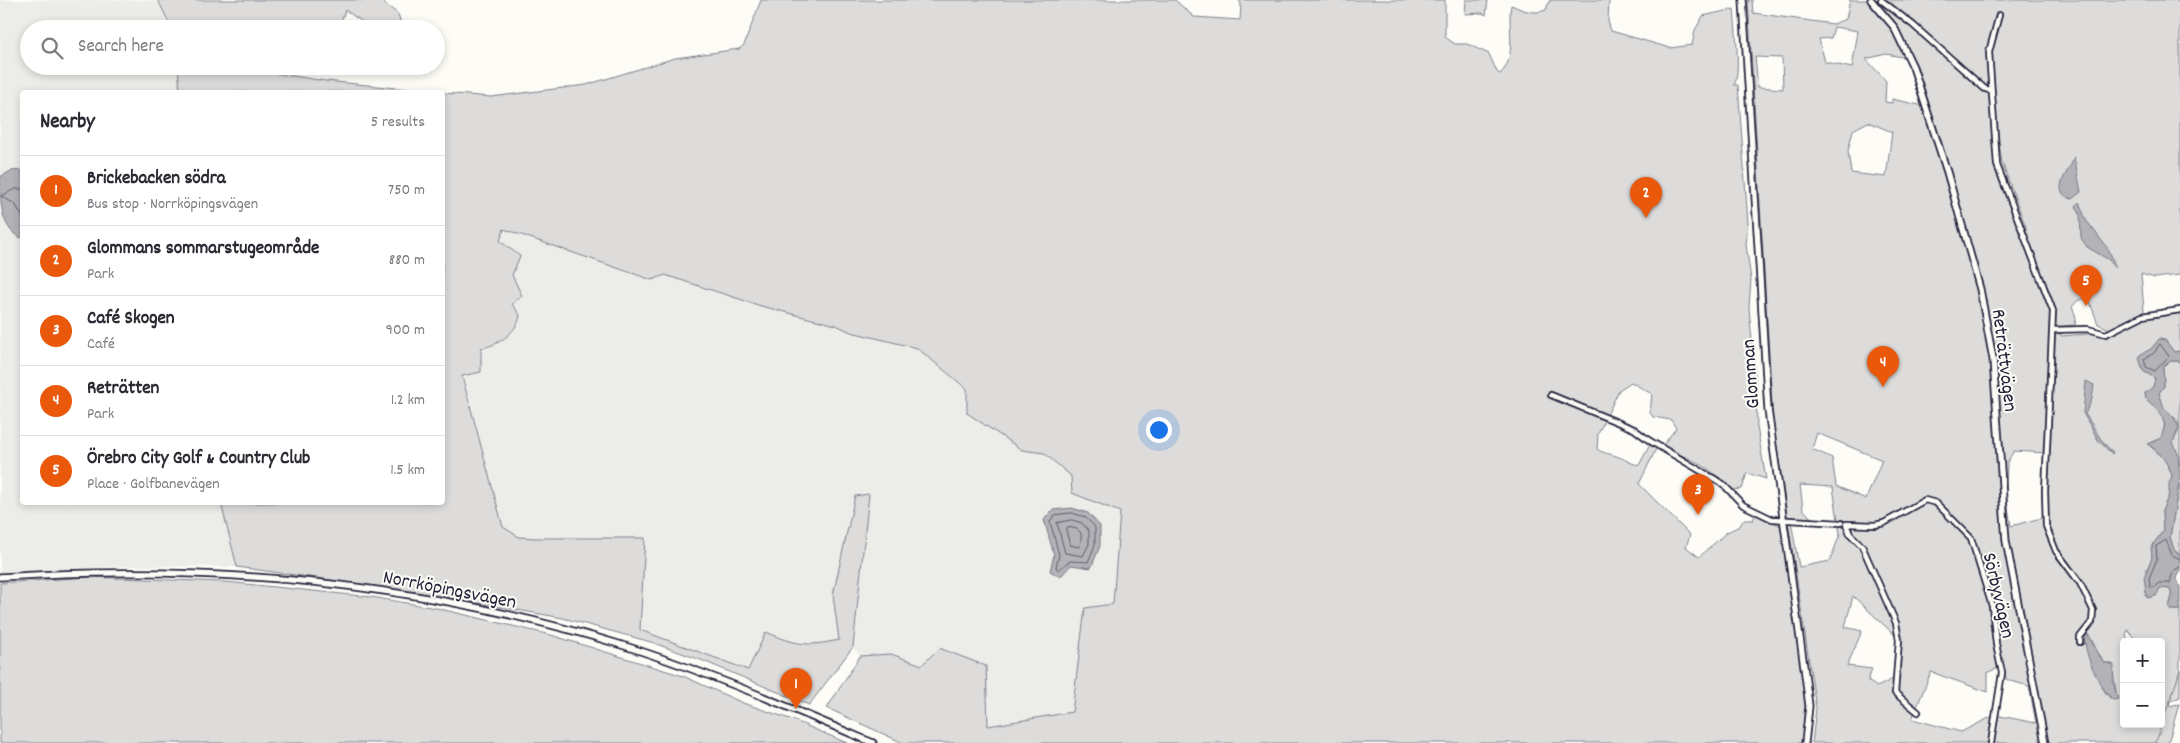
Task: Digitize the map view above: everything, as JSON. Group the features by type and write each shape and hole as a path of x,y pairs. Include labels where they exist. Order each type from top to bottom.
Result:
{"main road":[{"name":"Glomman","path":"1743,0 1765,379 1807,689 1808,719 1805,743"},
{"name":"Reträttvägen","path":"1871,0 1894,27 1914,68 1947,172 1982,297 1993,359 2006,541 2045,743"},
{"name":"Norrköpingsvägen","path":"0,576 104,572 192,573 320,582 411,595 500,613 624,646 760,695 873,743"}],"street":[{"path":"1881,0 1913,25 1982,86 1991,90"},
{"path":"1999,15 1989,52 1999,172 2052,305 2053,330 2046,483 2046,526 2056,551 2080,583 2093,610 2094,616 2080,637 2080,642"},
{"path":"2053,330 2088,329 2106,334 2142,316 2180,310"},
{"name":"Sörbyvägen","path":"1550,395 1628,426 1723,484 1743,505 1772,519 1875,525 1884,523 1918,502 1927,500 1936,502 1971,538 1992,606 1996,644 2001,660 2002,683 1993,721 1991,743"},
{"path":"1844,524 1850,534 1862,546 1896,623 1899,640 1895,693 1918,712"}],"shaded area":[{"path":"0,0 158,0 168,20 20,20 20,75 179,75 180,90 20,90 20,505 222,505 237,567 133,566 0,572"},
{"path":"158,0 380,0 398,14 400,20 360,20 345,10 342,20 168,20"},
{"path":"761,0 1175,0 1194,17 1240,20 1241,4 1239,0 1445,0 1445,37 1455,44 1467,44 1489,54 1497,72 1500,74 1509,59 1511,5 1520,9 1537,12 1546,10 1549,1 1554,0 1609,0 1608,21 1611,31 1670,48 1692,45 1695,30 1703,16 1734,9 1737,71 1734,85 1738,85 1748,223 1746,245 1751,279 1749,308 1756,385 1757,427 1766,479 1747,473 1742,489 1730,490 1715,474 1697,462 1657,447 1639,484 1690,535 1686,547 1699,557 1727,532 1740,526 1743,520 1753,520 1756,513 1781,526 1804,674 1806,711 1802,743 903,743 827,708 860,656 891,654 922,665 939,648 986,666 988,726 1072,712 1085,608 1113,604 1120,512 1072,493 1071,476 1044,453 1022,450 967,413 967,389 917,348 851,332 836,325 761,306 665,275 652,280 504,229 500,241 520,256 512,275 522,296 512,304 520,315 515,327 506,337 494,344 481,348 481,372 462,376 503,527 519,537 645,538 640,630 748,670 766,632 802,644 818,644 839,640 833,595 855,496 869,494 853,647 809,705 701,660 651,642 563,618 403,590 237,567 222,505 445,505 445,93 491,97 586,85 675,58 739,49 744,45","holes":["1631,382 1652,394 1650,413 1653,417 1671,420 1676,428 1664,444 1651,443 1639,465 1597,449 1598,434 1619,390"]},
{"path":"1466,0 1488,0 1486,15 1482,13 1465,14"},
{"path":"1748,0 1752,0 1753,13 1833,24 1846,19 1850,0 1869,0 1894,32 1908,58 1886,54 1866,59 1886,81 1885,102 1892,103 1892,99 1924,106 1976,279 1989,348 2004,541 2043,743 1812,743 1816,708 1773,421","holes":["1834,27 1858,31 1852,68 1825,62 1819,39 1831,38","1755,57 1782,58 1783,89 1758,87","1868,122 1892,132 1886,177 1851,173 1848,151 1853,130","1817,433 1882,460 1866,499 1836,486 1832,458 1812,449","1800,485 1833,487 1840,534 1830,561 1799,567 1791,521 1813,520 1803,509","1853,596 1899,639 1897,677 1877,687 1868,681 1872,669 1847,666 1862,631 1845,627","2002,667 2007,680 2029,686 2036,723 1995,715 1961,732 1912,719 1931,672 1988,692 1988,672"]},
{"path":"1874,0 2180,0 2180,275 2155,278 2141,274 2144,311 2142,315 2112,330 2098,324 2088,297 2077,301 2072,307 2076,317 2075,325 2051,327 2046,453 2014,451 2007,462 2006,494 2011,526 2045,517 2054,335 2061,333 2061,336 2088,334 2090,331 2108,335 2151,315 2180,311 2180,351 2174,352 2165,340 2148,351 2146,373 2153,376 2155,381 2153,387 2145,394 2146,399 2159,411 2164,421 2161,438 2148,444 2165,460 2172,474 2169,495 2162,511 2163,531 2151,547 2152,558 2146,571 2145,596 2160,588 2170,589 2172,596 2169,608 2170,610 2180,610 2180,697 2170,701 2169,706 2179,704 2168,743 2047,743 2009,550 1987,313 1981,278 1919,71 1897,26","holes":["1982,89 1992,96 2002,163 2026,227 2024,244 1998,171 1990,96","2089,635 2103,662 2112,664 2117,699 2110,698 2105,692 2094,671 2084,640"]},
{"path":"179,75 286,75 418,90 180,90"},
{"path":"504,229 652,280 665,275 761,306 836,325 851,332 917,348 967,390 1022,450 1044,453 1071,476 1072,493 1120,512 1113,604 1085,608 1072,712 988,726 923,665 891,654 860,656 853,647 869,494 855,497 833,595 840,640 813,645 793,643 766,632 748,670 640,630 645,538 519,537 503,527 462,375 481,372 480,351 484,327 512,275 500,241"},
{"path":"2171,361 2180,361 2180,466 2173,442 2179,430 2178,421 2164,408 2159,393 2164,386 2163,367"},
{"path":"2180,478 2180,555 2174,550 2170,537"},
{"path":"89,577 226,582 371,597 436,608 551,635 683,676 743,703 793,720 847,743 0,743 0,583"}],"water":[{"path":"2074,157 2081,192 2072,199 2061,191 2061,185"},
{"path":"20,170 20,237 9,228 1,203 0,177 11,171"},
{"path":"2079,202 2086,220 2109,250 2116,268 2109,260 2087,247 2081,238 2080,214 2076,206"},
{"path":"2159,339 2165,340 2174,352 2180,351 2180,361 2171,361 2163,367 2164,386 2159,393 2164,408 2173,416 2179,427 2173,442 2178,454 2180,478 2170,537 2174,550 2180,555 2180,570 2176,578 2180,586 2180,610 2170,610 2172,596 2170,589 2160,588 2156,596 2147,598 2144,577 2152,558 2152,546 2163,531 2162,511 2169,495 2169,483 2172,476 2169,467 2162,457 2147,444 2161,438 2165,425 2160,412 2146,399 2145,393 2153,387 2155,378 2143,371 2139,358 2141,354 2151,349"},
{"path":"2086,381 2094,385 2092,399 2085,414 2101,439 2113,452 2112,454 2098,440 2083,413"},
{"path":"1072,508 1088,513 1100,526 1100,546 1091,568 1071,565 1060,577 1050,571 1054,555 1044,520 1052,510"},
{"path":"2087,634 2103,662 2114,665 2113,681 2118,699 2114,700 2109,696 2098,679 2088,658 2085,639"}],"waterway":[{"path":"2154,743 2158,737 2180,670"}],"place":[{"name":"Glommans sommarstugeområde","path":"1646,218"},
{"name":"Örebro City Golf & Country Club","path":"2086,306"},
{"name":"Reträtten","path":"1883,387"},
{"name":"Café Skogen","path":"1698,515"},
{"name":"Brickebacken södra","path":"796,709"}]}
